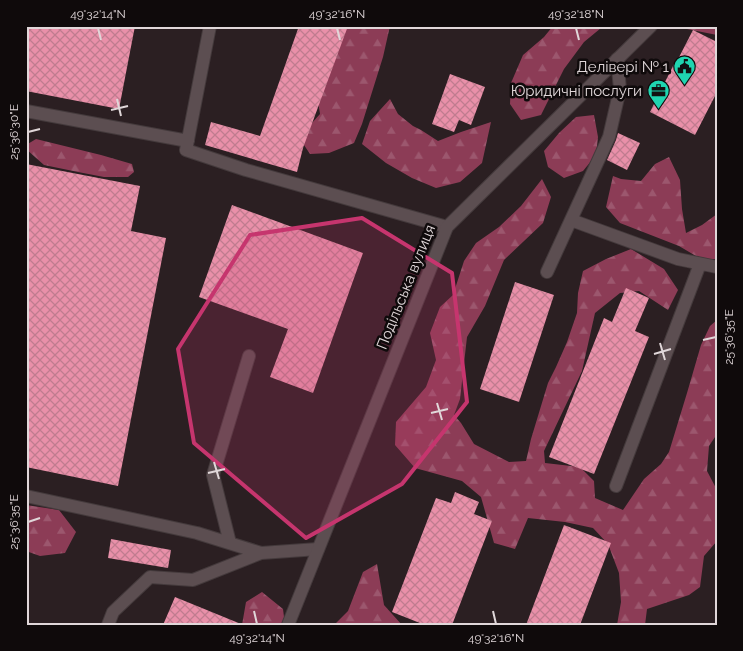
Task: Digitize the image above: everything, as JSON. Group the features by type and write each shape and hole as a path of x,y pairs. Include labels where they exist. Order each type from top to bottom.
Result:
{"street":[{"path":"210,26 186,150 246,170 447,227"},
{"name":"Подільська вулиця","path":"288,625 447,227 651,26"},
{"path":"547,272 609,136 620,90 617,59"},
{"path":"26,111 188,141"},
{"path":"571,220 678,259 717,267"},
{"path":"616,486 700,264"},
{"path":"230,543 213,475 249,356"},
{"path":"26,496 197,533 261,553"},
{"path":"108,625 113,612 150,576 193,580 261,553 318,549"}],"highlighted area":[{"path":"362,218 452,273 467,402 402,484 306,538 194,443 178,349 250,235"}],"green space":[{"path":"337,26 390,26 383,57 362,124 354,143 329,153 310,154 298,136 320,114 316,88"},
{"path":"553,26 602,26 584,42 564,69 541,115 521,120 510,104 511,83 523,55 544,37"},
{"path":"682,26 717,26 717,35 687,29"},
{"path":"390,99 398,114 413,126 438,141 491,122 482,163 460,182 436,188 412,178 386,163 362,144 370,121"},
{"path":"594,115 598,137 596,155 583,171 564,178 548,167 544,151 576,117"},
{"path":"36,139 132,164 134,172 128,177 104,177 44,165 26,149 26,145"},
{"path":"669,157 680,180 686,233 702,225 717,214 717,259 701,259 679,246 620,223 606,207 613,176 621,179 641,181 655,164"},
{"path":"542,179 551,197 543,223 504,260 485,306 467,337 460,399 454,415 474,444 509,462 526,461 548,383 567,342 577,313 578,293 583,271 631,249 664,269 678,290 668,310 639,291 620,293 595,313 582,371 544,451 545,463 580,467 594,481 595,498 623,510 644,479 661,464 669,452 701,345 710,326 717,320 717,434 709,446 707,471 717,490 717,541 704,556 700,587 689,595 647,609 645,625 617,625 621,602 619,573 608,544 593,528 565,522 528,518 515,549 494,543 481,497 462,481 415,468 395,445 396,422 426,387 436,360 430,333 440,307 453,295 464,261 476,243 499,227 521,206"},
{"path":"26,505 59,510 76,532 65,553 40,556 26,551"},
{"path":"377,564 384,605 402,625 334,625 348,611 363,572"},
{"path":"262,592 283,609 285,625 242,625 246,602"}],"building":[{"path":"26,26 135,26 119,109 26,91"},
{"path":"299,26 348,26 303,148 297,172 205,145 211,122 260,136"},
{"path":"693,30 717,42 717,92 695,135 650,112"},
{"path":"450,74 485,87 471,125 459,120 454,132 432,124"},
{"path":"618,133 640,143 627,170 607,160"},
{"path":"26,164 140,186 131,231 166,238 118,486 26,467"},
{"path":"232,205 363,253 313,393 270,377 288,329 199,297"},
{"path":"515,282 554,295 519,402 480,389"},
{"path":"626,288 649,298 635,331 649,337 594,474 549,457 604,318 612,322"},
{"path":"455,492 479,502 474,514 492,521 452,625 425,625 392,612 436,498 451,503"},
{"path":"564,525 611,543 580,625 526,625"},
{"path":"111,539 171,550 168,568 108,558"},
{"path":"175,597 241,624 241,625 163,625"}],"place":[{"name":"Делівері № 1","path":"685,86"},
{"name":"Юридичні послуги","path":"658,110"}]}
